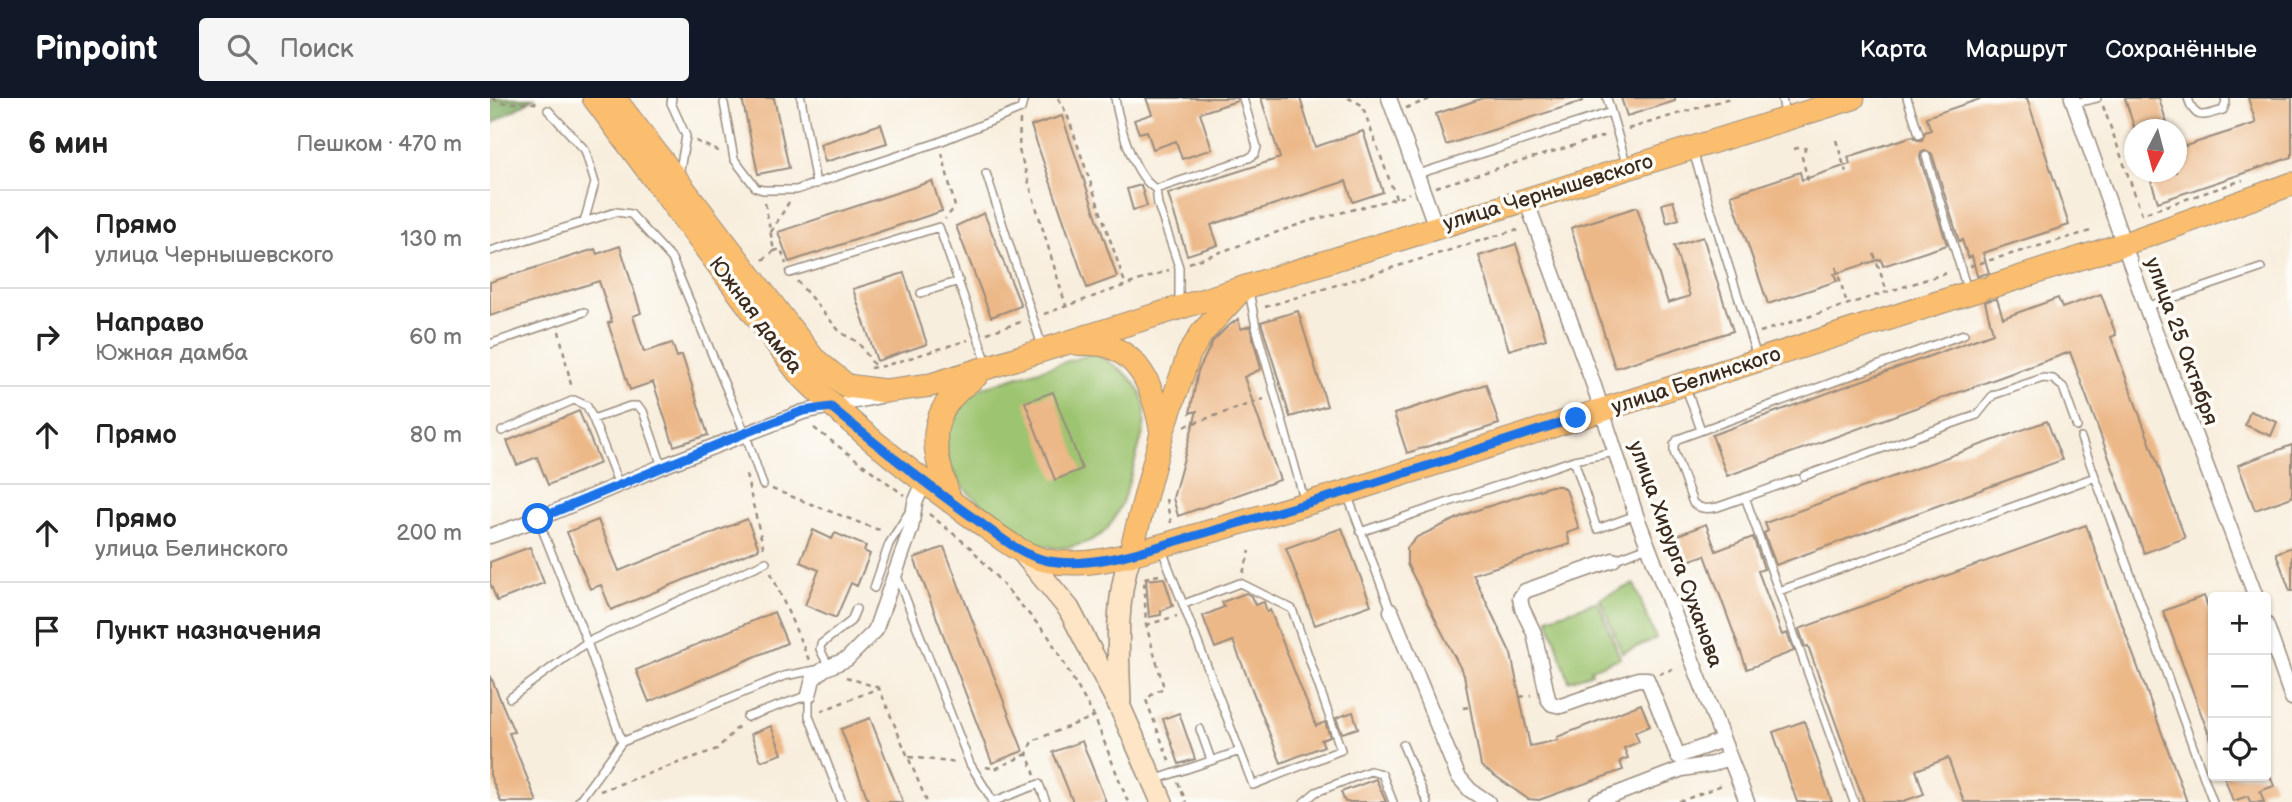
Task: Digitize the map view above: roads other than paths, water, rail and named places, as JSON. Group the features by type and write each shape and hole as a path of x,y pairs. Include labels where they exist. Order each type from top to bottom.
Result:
{"main road":[{"name":"Южная дамба","path":"594,98 797,372 920,493 950,501"},
{"name":"Южная дамба","path":"614,98 814,359"},
{"name":"улица Чернышевского","path":"814,359 848,386 885,391 931,385 1691,148 1784,108 1853,98"},
{"name":"улица Белинского","path":"1130,555 1346,492 1981,290 2124,244 2292,184"},
{"path":"1120,707 1117,637 1121,582 1162,433 1189,354 1202,333 1246,287"},
{"path":"1066,342 1104,345 1126,357 1146,377 1155,398 1162,433"},
{"path":"988,367 955,391 936,422 936,457 950,501 1023,553 1069,609 1120,707 1161,802"},
{"path":"1023,553 1048,561 1074,564 1130,555"}],"street":[{"name":"улица 25 Октября","path":"2073,101 2146,307 2254,592"},
{"path":"1392,105 1425,190 1436,227"},
{"name":"улица Хирурга Суханова","path":"1526,200 1602,410 1636,515 1747,802"},
{"name":"улица Чернышевского","path":"490,536 803,411 931,385"},
{"path":"809,695 813,679 826,668 847,659 875,631 911,528 920,493"},
{"path":"1613,560 1525,591 1520,598 1534,634 1548,699 1552,704 1560,706 1638,679 1647,679 1678,756 1723,740"},
{"path":"1391,611 1458,776 1470,790 1488,802"},
{"path":"2271,635 2288,673 2292,698"},
{"path":"1596,802 1620,798 1682,769 1713,764 1729,757"}],"lane":[{"path":"672,98 671,103 686,136 684,158 677,182"},
{"path":"801,98 816,184"},
{"path":"724,103 734,159 756,188 796,190 939,142 1021,109 1024,98"},
{"path":"1115,98 1135,164 1148,185 1156,189 1255,154 1257,147 1243,98"},
{"path":"1607,98 1628,167"},
{"path":"1907,98 1919,134"},
{"path":"2073,101 2099,98"},
{"path":"2188,98 2196,114 2203,116 2222,110 2225,98"},
{"path":"548,110 585,150 595,183 584,222"},
{"path":"1418,174 1611,112"},
{"path":"1691,148 1758,360"},
{"path":"1926,156 1961,269 1981,290"},
{"path":"986,173 1043,349"},
{"path":"1156,189 1158,205 1179,267 1179,306"},
{"path":"490,251 616,212 631,214 672,259 745,433 763,485"},
{"path":"790,273 939,227 988,367"},
{"path":"2146,307 2261,268"},
{"path":"921,293 959,281"},
{"path":"1246,287 1305,503"},
{"path":"490,344 584,312"},
{"path":"1964,334 1678,439 1674,444 1674,452 1693,503 1707,509 1977,415 1993,395 2043,378 2053,379 2063,387 2077,427"},
{"path":"1684,384 1701,430"},
{"path":"502,431 574,400 587,406 619,485"},
{"path":"593,419 637,406 643,411 663,466"},
{"path":"2081,438 2213,802"},
{"path":"1360,532 1574,460 1615,452"},
{"path":"1574,460 1597,529 1636,515"},
{"path":"1779,591 2095,477"},
{"path":"1346,492 1391,611"},
{"path":"874,588 890,544 920,493"},
{"path":"1745,497 1854,802"},
{"path":"538,519 587,642 622,742"},
{"path":"1160,546 1253,785 1341,750 1292,609 1240,583 1184,604"},
{"path":"1613,560 1648,547"},
{"path":"510,698 587,642 766,562"},
{"path":"896,572 971,764 992,802 1039,784 1046,802"},
{"path":"580,799 622,742 783,676 826,668 821,644 851,621 856,610"},
{"path":"747,717 809,695 809,716 842,802"},
{"path":"1200,729 1212,760"},
{"path":"1403,745 1427,802"},
{"path":"1152,780 1240,751"},
{"path":"1304,802 1316,792 1370,771 1382,774 1393,802"}]}
